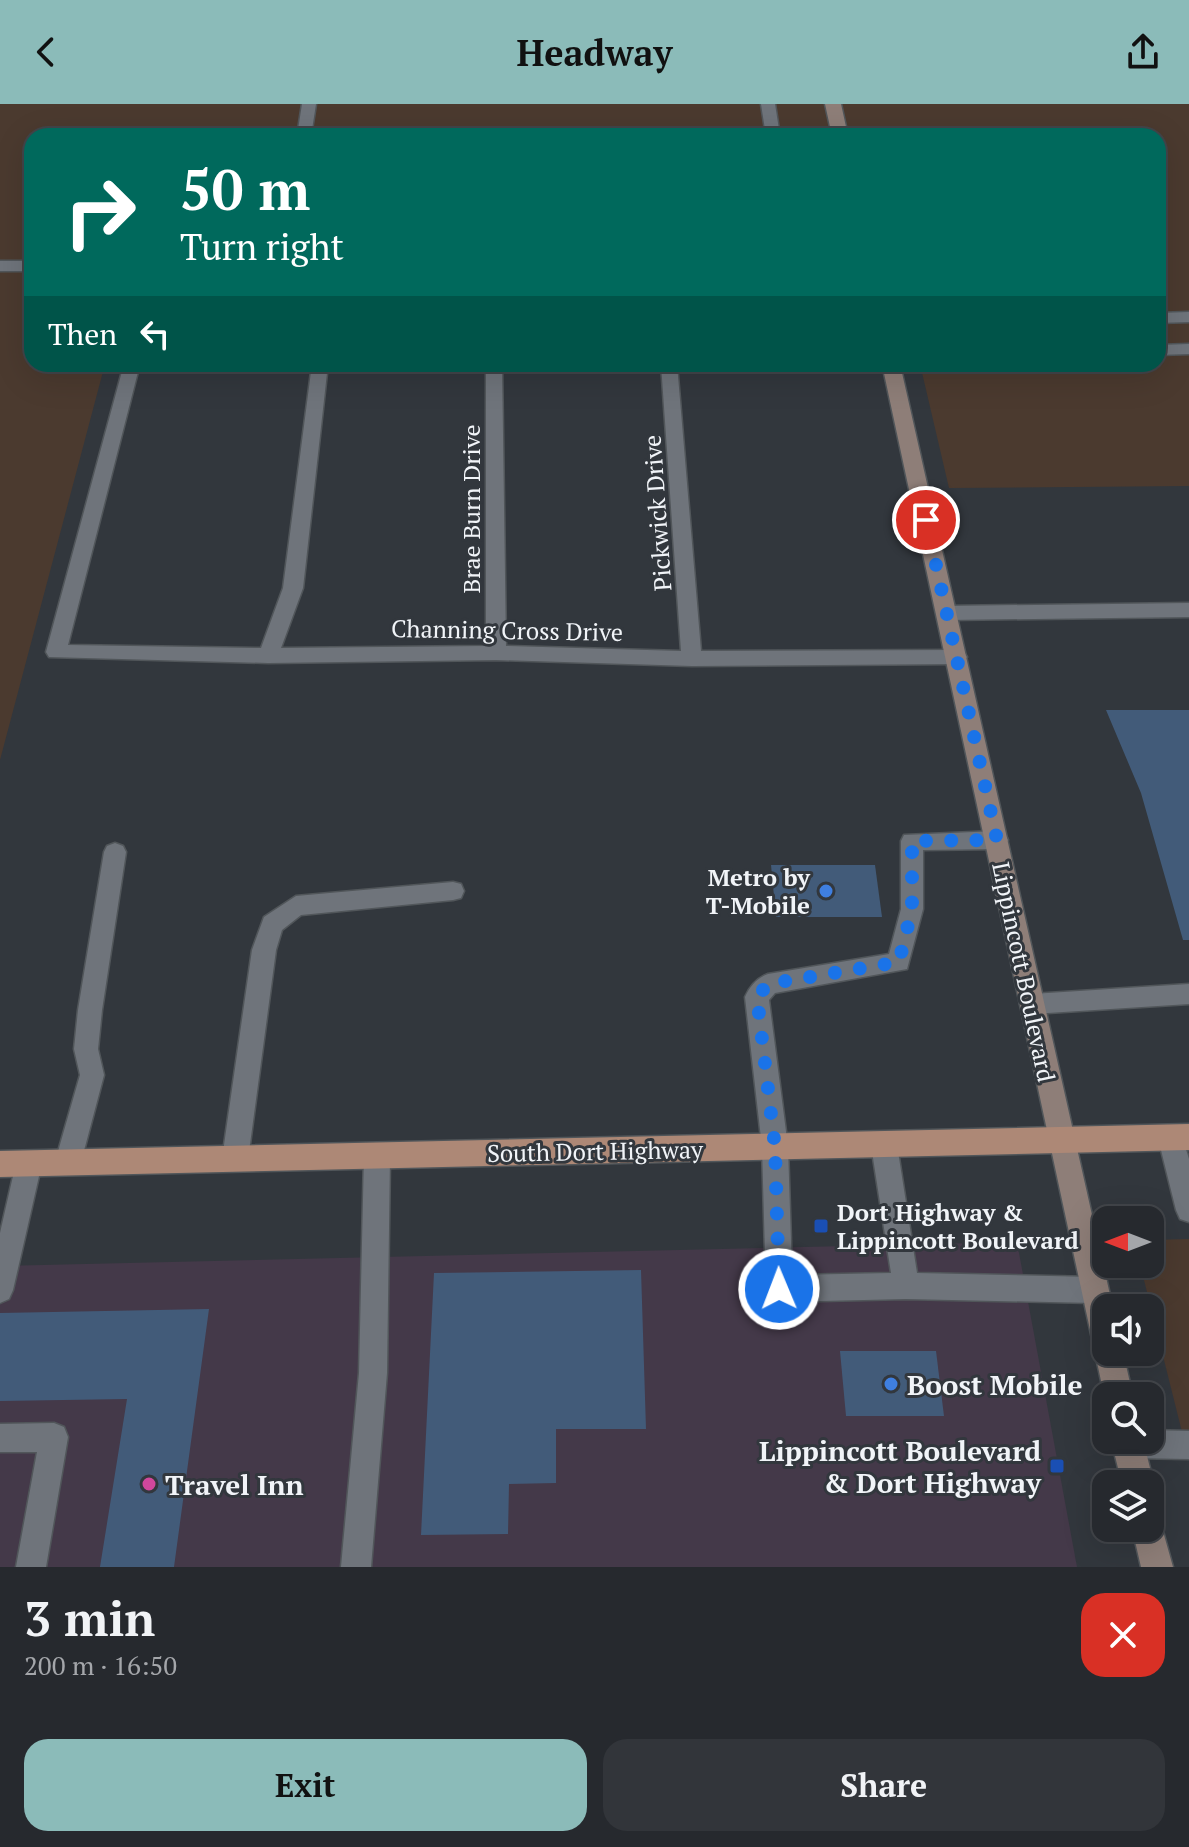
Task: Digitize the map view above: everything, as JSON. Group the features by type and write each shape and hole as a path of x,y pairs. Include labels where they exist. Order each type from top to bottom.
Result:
{"main road":[{"name":"South Dort Highway","path":"0,1164 1180,1138"}],"street":[{"path":"833,104 838,128"},
{"name":"Lippincott Boulevard","path":"893,372 1095,1294"},
{"path":"1151,1542 1157,1567"}],"lane":[{"path":"305,128 309,104"},
{"path":"768,104 772,128"},
{"path":"0,266 24,266"},
{"path":"1166,318 1189,317"},
{"path":"1166,350 1189,349"},
{"name":"Channing Cross Drive","path":"130,372 56,652 268,656 496,653 692,659 957,657"},
{"path":"268,656 293,588 319,372"},
{"name":"Brae Burn Drive","path":"494,372 496,653"},
{"name":"Pickwick Drive","path":"670,372 692,659"},
{"path":"947,613 1189,610"},
{"path":"997,840 912,841 912,909 899,962 768,984 757,997 775,1147 779,1289 906,1286 1094,1290"},
{"path":"68,1162 92,1075 86,1049 90,1010 115,852"},
{"path":"235,1159 264,950 272,924 296,906 453,891"},
{"path":"1032,1004 1189,994"},
{"path":"1180,1138 1189,1210"},
{"path":"884,1145 906,1286"},
{"path":"356,1567 373,1373 377,1156"},
{"path":"0,1290 29,1163"},
{"path":"0,1438 54,1437 31,1567"},
{"path":"1164,1444 1189,1445"}],"shaded area":[{"path":"0,104 1189,104 1189,486 949,488 922,372 1166,372 1166,128 24,128 24,372 103,372 0,760"},
{"path":"1189,1239 1189,1460 1164,1360 1164,1294 1148,1294 1144,1278 1164,1278 1164,1240"},
{"path":"1017,1242 1077,1567 0,1567 0,1266"}],"building":[{"path":"1106,710 1189,710 1189,940 1183,940 1141,793"},
{"name":"Metro by T-Mobile","path":"771,865 875,865 882,917 776,917"},
{"path":"641,1270 646,1429 556,1429 556,1483 509,1484 508,1534 421,1535 434,1273"},
{"name":"Travel Inn","path":"209,1309 174,1567 100,1567 127,1399 0,1401 0,1313"},
{"name":"Boost Mobile","path":"840,1351 936,1351 944,1416 846,1416"}],"place":[{"name":"Metro by T-Mobile","path":"826,891"},
{"name":"Dort Highway & Lippincott Boulevard","path":"821,1226"},
{"name":"Boost Mobile","path":"891,1384"},
{"name":"Lippincott Boulevard & Dort Highway","path":"1057,1466"},
{"name":"Travel Inn","path":"149,1484"}],"route":[{"path":"779,1289 775,1147 757,997 768,984 899,962 912,909 912,841 997,840 926,520"}]}
